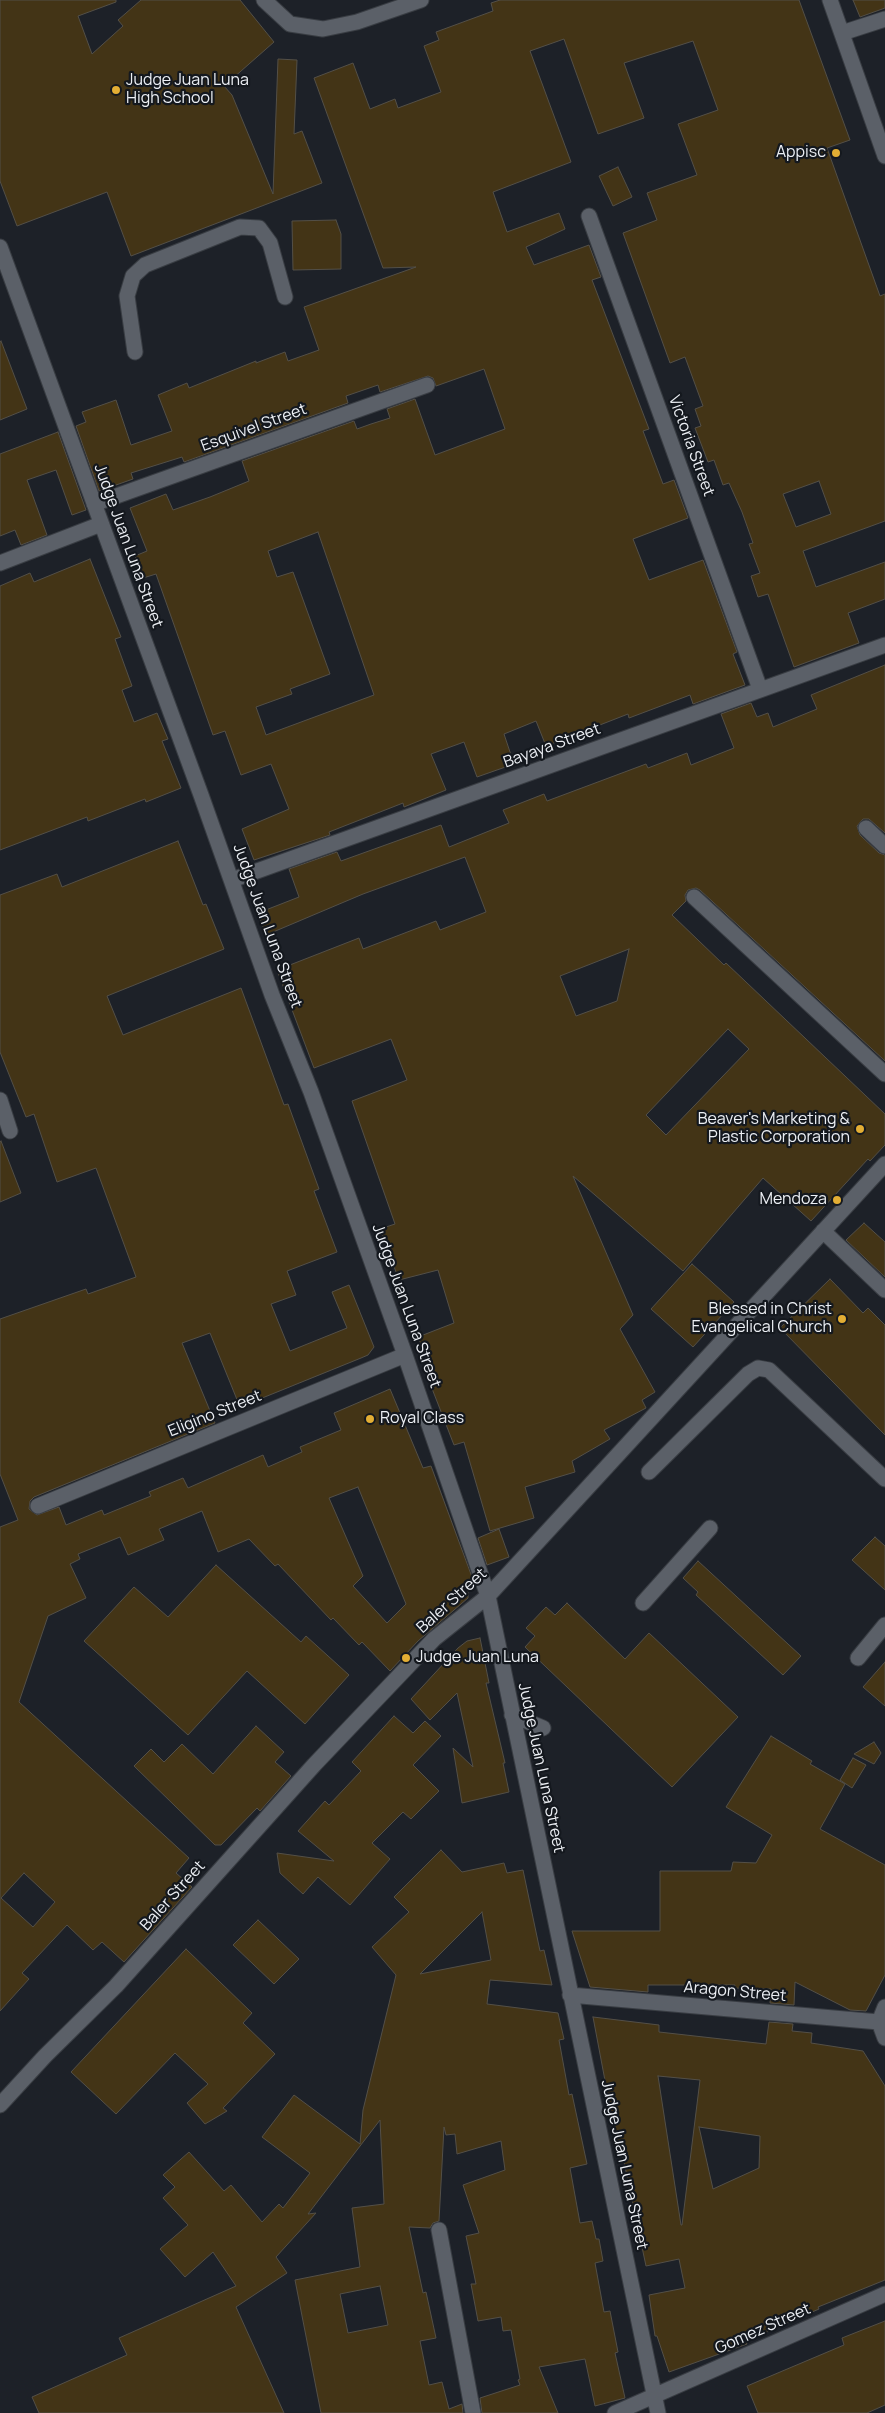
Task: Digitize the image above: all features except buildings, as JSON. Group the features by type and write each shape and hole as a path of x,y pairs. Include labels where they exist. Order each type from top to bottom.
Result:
{"street":[{"path":"266,2 290,24 323,29 357,22 421,0"},
{"path":"830,0 885,156"},
{"path":"842,33 885,19"},
{"name":"Victoria Street","path":"589,216 760,689"},
{"path":"135,352 127,296 133,276 145,265 240,227 258,228 270,243 285,297"},
{"name":"Judge Juan Luna Street","path":"0,246 406,1355 488,1596 658,2413"},
{"name":"Esquivel Street","path":"94,504 427,385"},
{"path":"0,563 101,524"},
{"name":"Bayaya Street","path":"232,880 885,645"},
{"path":"866,828 885,846"},
{"path":"694,897 885,1074"},
{"path":"0,1100 10,1131"},
{"name":"Baler Street","path":"0,2106 45,2056 116,1986 314,1765 434,1639 488,1596 629,1454 823,1231 885,1164"},
{"path":"823,1231 885,1290"},
{"name":"Eligino Street","path":"38,1506 406,1355"},
{"path":"649,1472 748,1374 758,1368 769,1370 885,1479"},
{"path":"643,1603 710,1528"},
{"path":"858,1658 885,1625"},
{"path":"512,1715 543,1728"},
{"name":"Aragon Street","path":"570,1995 879,2022"},
{"path":"885,2007 879,2022 885,2038"},
{"path":"439,2230 472,2413"},
{"name":"Gomez Street","path":"615,2413 885,2294"}],"place":[{"name":"Judge Juan Luna High School","path":"116,90"},
{"name":"Appisc","path":"836,153"},
{"name":"Beaver's Marketing & Plastic Corporation","path":"860,1129"},
{"name":"Mendoza","path":"837,1200"},
{"name":"Blessed in Christ Evangelical Church","path":"842,1319"},
{"name":"Royal Class","path":"370,1419"},
{"name":"Judge Juan Luna","path":"406,1658"}]}
